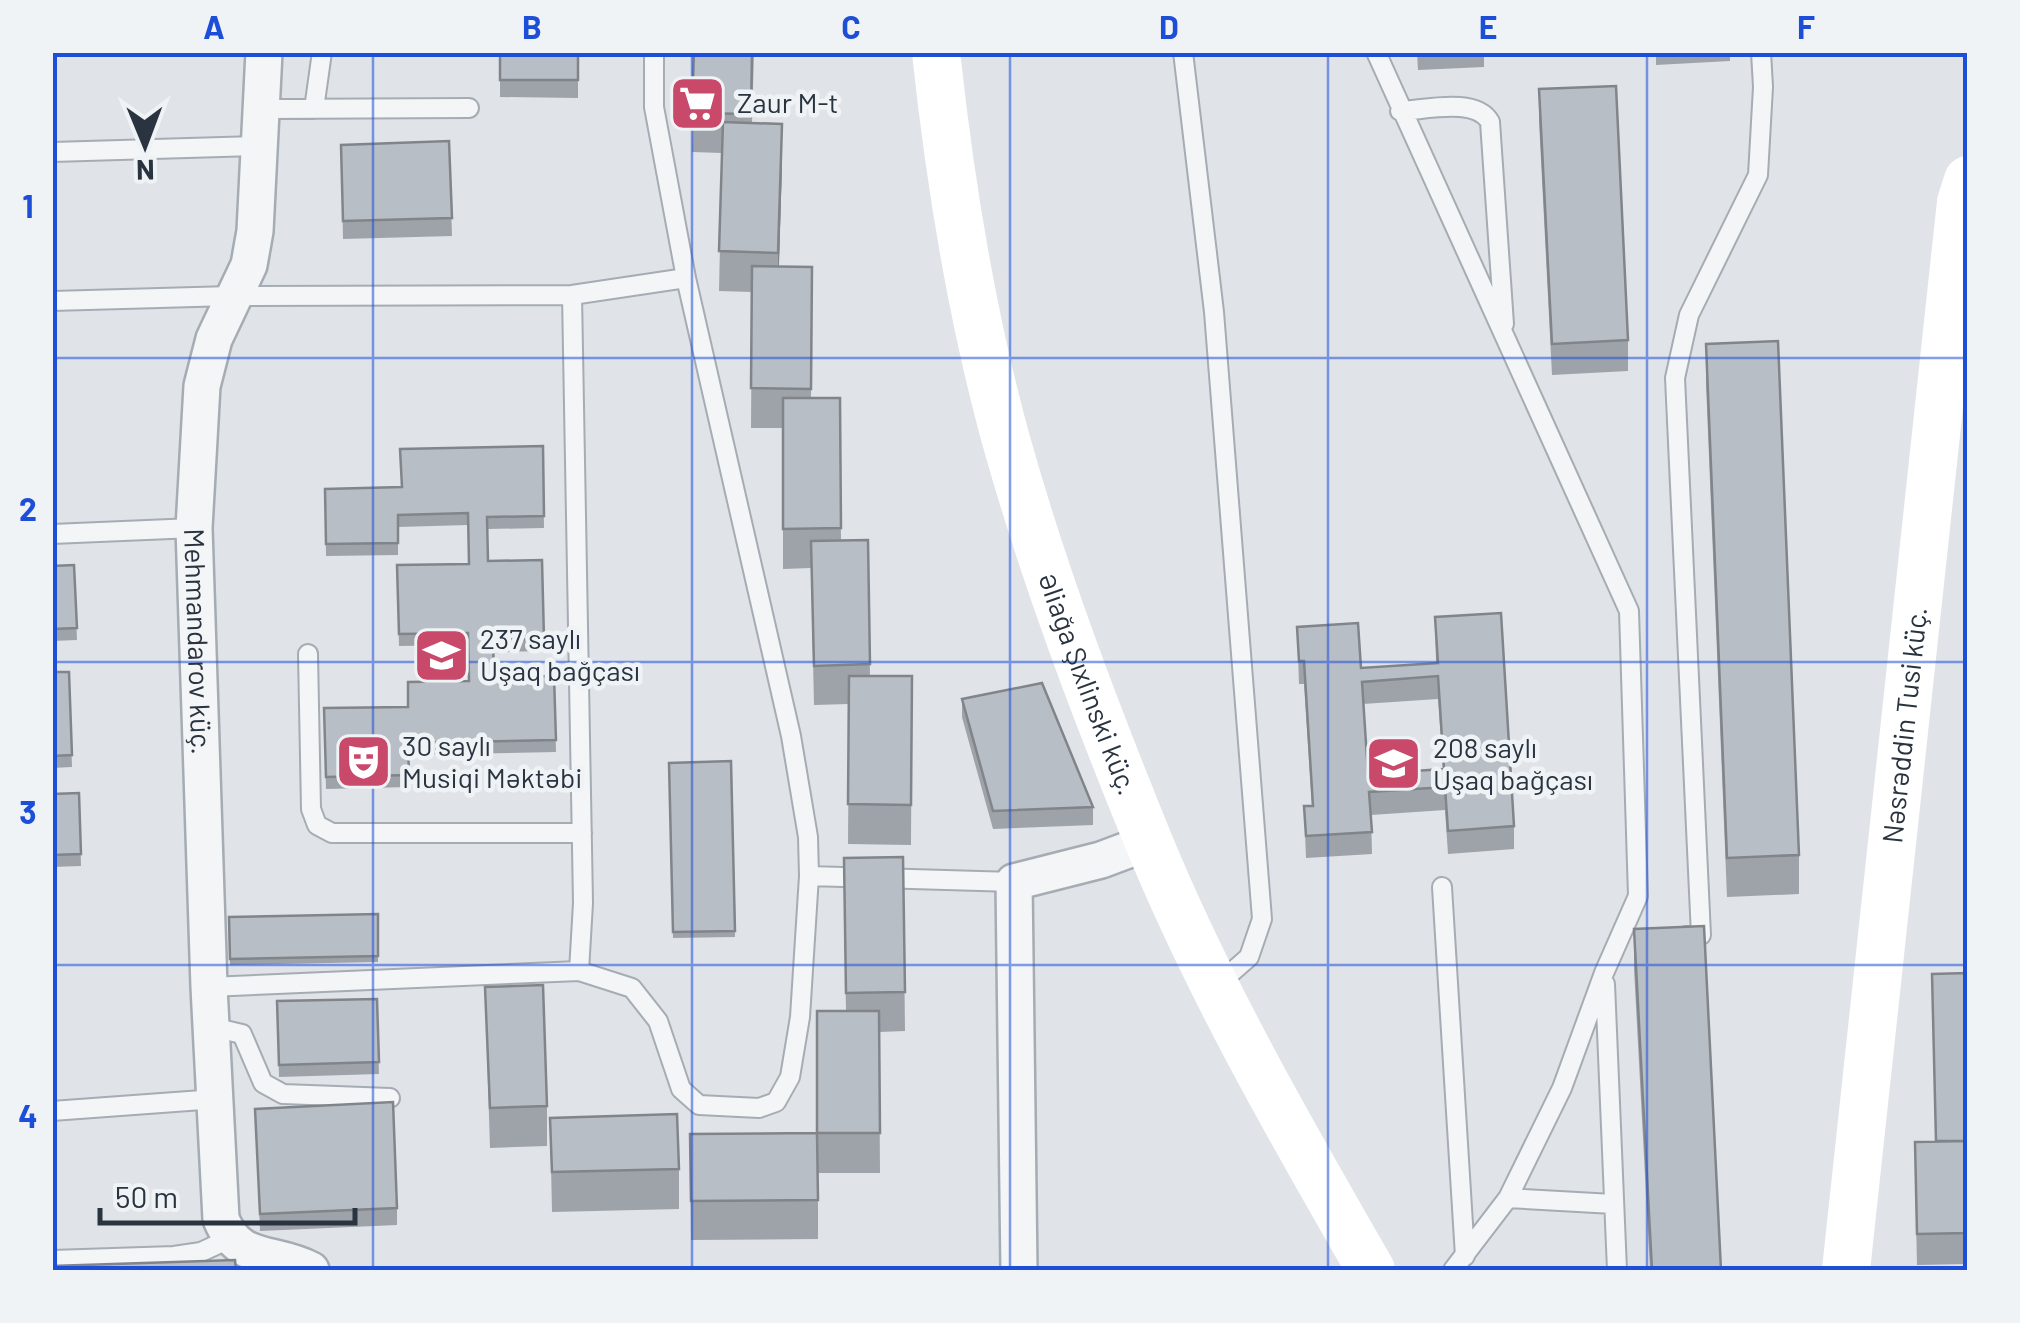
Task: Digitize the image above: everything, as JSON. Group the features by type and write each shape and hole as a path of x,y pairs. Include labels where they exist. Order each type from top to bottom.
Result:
{"main road":[{"name":"Əliağa Şıxlinski küç.","path":"936,52 945,136 969,282 1006,438 1048,578 1149,842 1216,986 1299,1145 1371,1270"},
{"name":"Nəsrəddin Tusi küç.","path":"1846,1270 1961,202 1968,180"}],"street":[{"name":"Mehmandarov küç.","path":"229,1239 221,1219 209,987 194,528 202,386 214,339 249,265 256,231 264,52"},
{"path":"1019,1270 1014,882 1101,860 1149,842"},
{"path":"229,1239 244,1250 311,1270"}],"lane":[{"path":"314,109 322,52"},
{"path":"209,987 579,971 632,988 658,1021 681,1089 699,1105 760,1108 776,1102 790,1077 800,1017 808,838 791,736 686,278 654,107 654,52"},
{"path":"1183,52 1214,312 1262,918 1249,957 1216,986"},
{"path":"1376,52 1628,610 1638,896 1628,939 1604,973 1562,1088 1508,1198 1459,1263"},
{"path":"1668,937 1701,935 1675,378 1689,315 1758,175 1761,52"},
{"path":"262,109 469,108"},
{"path":"1400,111 1473,108 1485,112 1490,122 1505,340"},
{"path":"52,152 260,146"},
{"path":"52,302 232,296 572,295 686,278"},
{"path":"572,295 583,903 579,971"},
{"path":"52,534 194,528"},
{"path":"308,654 311,809 316,825 332,833 582,834"},
{"path":"809,876 1014,882"},
{"path":"1442,887 1459,1263"},
{"path":"1604,973 1618,1270"},
{"path":"212,1027 242,1034 263,1083 283,1094 390,1098"},
{"path":"52,1111 216,1099"},
{"path":"1508,1198 1613,1204"},
{"path":"52,1260 188,1254 229,1239"}],"building":[{"path":"500,52 578,52 578,80 500,80"},
{"path":"694,52 752,52 751,114 692,113"},
{"path":"1616,86 1628,340 1552,344 1539,89"},
{"path":"723,122 782,124 778,253 719,251"},
{"path":"449,141 452,218 343,221 341,145"},
{"path":"752,266 812,267 811,389 751,388"},
{"path":"1778,341 1799,855 1727,858 1706,344"},
{"path":"783,398 840,398 841,528 783,529"},
{"path":"543,446 544,516 487,517 488,561 542,560 544,639 493,640 494,677 554,676 556,740 408,743 409,775 326,777 324,708 408,707 408,682 469,681 468,633 399,634 397,565 469,564 468,513 398,515 398,543 326,544 325,489 402,487 400,449"},
{"path":"868,540 870,664 814,666 811,541"},
{"path":"74,565 77,628 52,629 52,566"},
{"path":"1501,613 1514,826 1448,831 1445,787 1369,792 1372,832 1306,836 1304,806 1313,806 1304,661 1299,661 1297,627 1358,623 1361,668 1438,663 1435,617","holes":["1438,676 1444,769 1368,774 1362,682"]},
{"path":"52,672 69,672 72,755 52,756"},
{"path":"849,676 912,676 911,805 848,804"},
{"path":"1042,683 1093,807 993,811 962,699"},
{"path":"731,761 735,931 673,932 669,763"},
{"path":"79,793 81,854 52,855 52,794"},
{"path":"903,857 905,992 846,993 844,858"},
{"path":"378,914 378,956 230,959 229,917"},
{"path":"1704,926 1721,1270 1652,1270 1634,929"},
{"path":"1968,973 1968,1141 1936,1141 1932,974"},
{"path":"543,985 547,1106 490,1108 485,987"},
{"path":"377,999 379,1062 279,1065 277,1001"},
{"path":"817,1011 879,1011 880,1133 817,1133"},
{"path":"393,1102 397,1208 260,1214 255,1109"},
{"path":"677,1114 679,1169 552,1172 550,1118"},
{"path":"817,1133 818,1200 691,1201 690,1134"},
{"path":"1968,1141 1968,1233 1917,1234 1915,1142"},
{"path":"235,1260 236,1270 52,1270 52,1266"}],"place":[{"name":"Zaur M-t","path":"698,103"},
{"name":"237 saylı Uşaq bağçası","path":"441,655"},
{"name":"30 saylı Musiqi Məktəbi","path":"363,762"},
{"name":"208 saylı Uşaq bağçası","path":"1394,764"}]}
